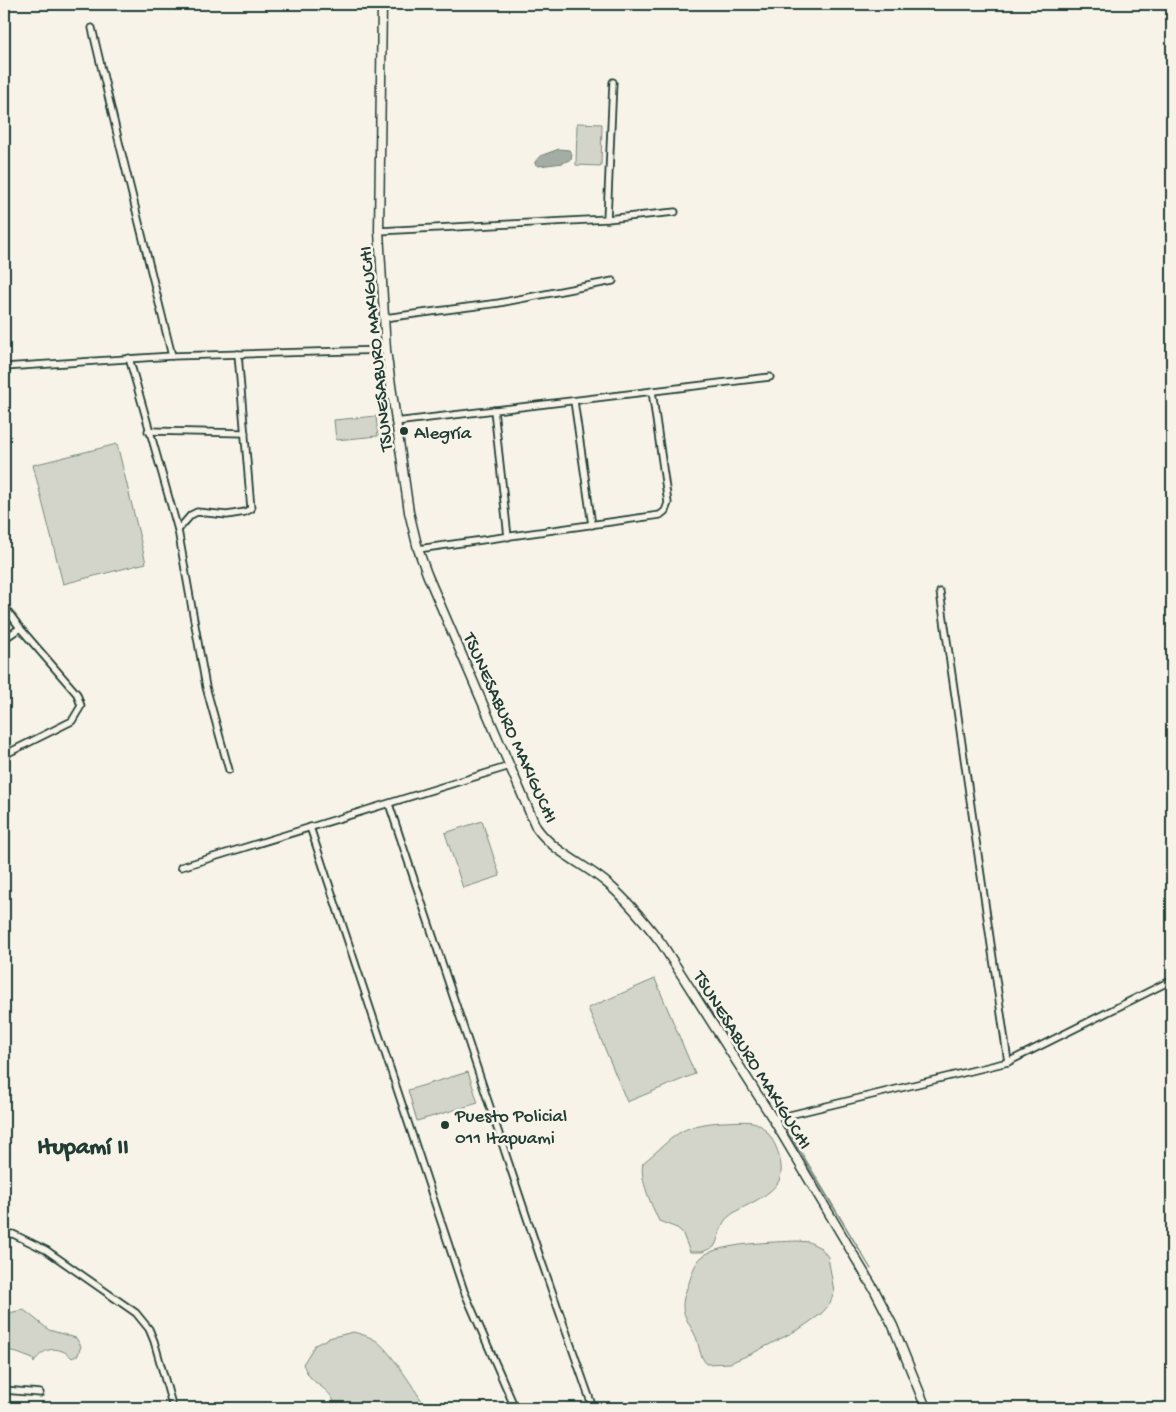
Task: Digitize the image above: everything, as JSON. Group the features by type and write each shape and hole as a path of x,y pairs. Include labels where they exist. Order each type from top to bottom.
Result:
{"street":[{"name":"TSUNESABURO MAKIGUCHI","path":"382,4 379,231 386,350 409,512 418,549 532,819 541,834 565,854 608,884 662,944 773,1119 848,1242 887,1312 926,1408"},
{"path":"92,28 118,142 172,356"},
{"path":"607,220 613,82"},
{"path":"379,231 607,220 675,212"},
{"path":"384,318 499,303 613,281"},
{"path":"4,367 172,356 386,350"},
{"path":"178,530 196,512 227,515 251,509 238,354"},
{"path":"129,358 148,431 178,530 206,686 229,770"},
{"path":"395,422 770,377"},
{"path":"418,549 660,515 665,511 668,503 652,391"},
{"path":"574,401 592,525"},
{"path":"494,410 508,537"},
{"path":"148,431 245,433"},
{"path":"940,592 1008,1062"},
{"path":"4,606 20,628 77,694 81,706 72,721 4,755"},
{"path":"4,639 20,628"},
{"path":"181,867 510,766"},
{"path":"388,804 543,1266 593,1408"},
{"path":"310,827 464,1292 514,1408"},
{"path":"773,1119 1008,1062 1172,980"},
{"path":"4,1234 13,1234 46,1250 136,1313 149,1329 154,1341 173,1408"},
{"path":"4,1390 40,1393"}],"shaded area":[{"path":"577,123 602,124 601,166 576,165"},
{"path":"559,149 569,150 572,154 571,159 563,163 539,166 535,164 540,156"},
{"path":"376,416 378,436 336,440 334,420"},
{"path":"117,444 146,563 63,584 33,465"},
{"path":"482,821 500,876 463,888 445,833"},
{"path":"655,979 695,1074 627,1102 588,1008"},
{"path":"468,1072 478,1103 417,1121 408,1090"},
{"path":"722,1122 749,1122 756,1123 762,1127 768,1133 777,1150 781,1169 780,1177 772,1190 731,1214 726,1219 714,1247 702,1252 690,1252 682,1232 659,1221 644,1184 643,1163 670,1139 686,1129"},
{"path":"784,1123 871,1269 782,1124"},
{"path":"809,1242 821,1248 828,1257 834,1291 830,1304 821,1314 801,1328 753,1353 730,1363 707,1364 702,1357 696,1337 683,1309 686,1291 697,1262 703,1256 722,1248 748,1244"},
{"path":"24,1310 49,1330 76,1338 81,1346 78,1355 72,1358 63,1351 53,1349 42,1353 34,1363 33,1359 4,1348 4,1317 13,1312"},
{"path":"353,1332 370,1337 381,1344 402,1371 426,1408 335,1408 333,1398 307,1373 303,1364 315,1345 329,1338"}],"place":[{"name":"Alegría","path":"404,431"},
{"name":"Puesto Policial 011 Itapuami","path":"445,1125"}],"district":[{"name":"Itupamí II","path":"83,1145"}]}
